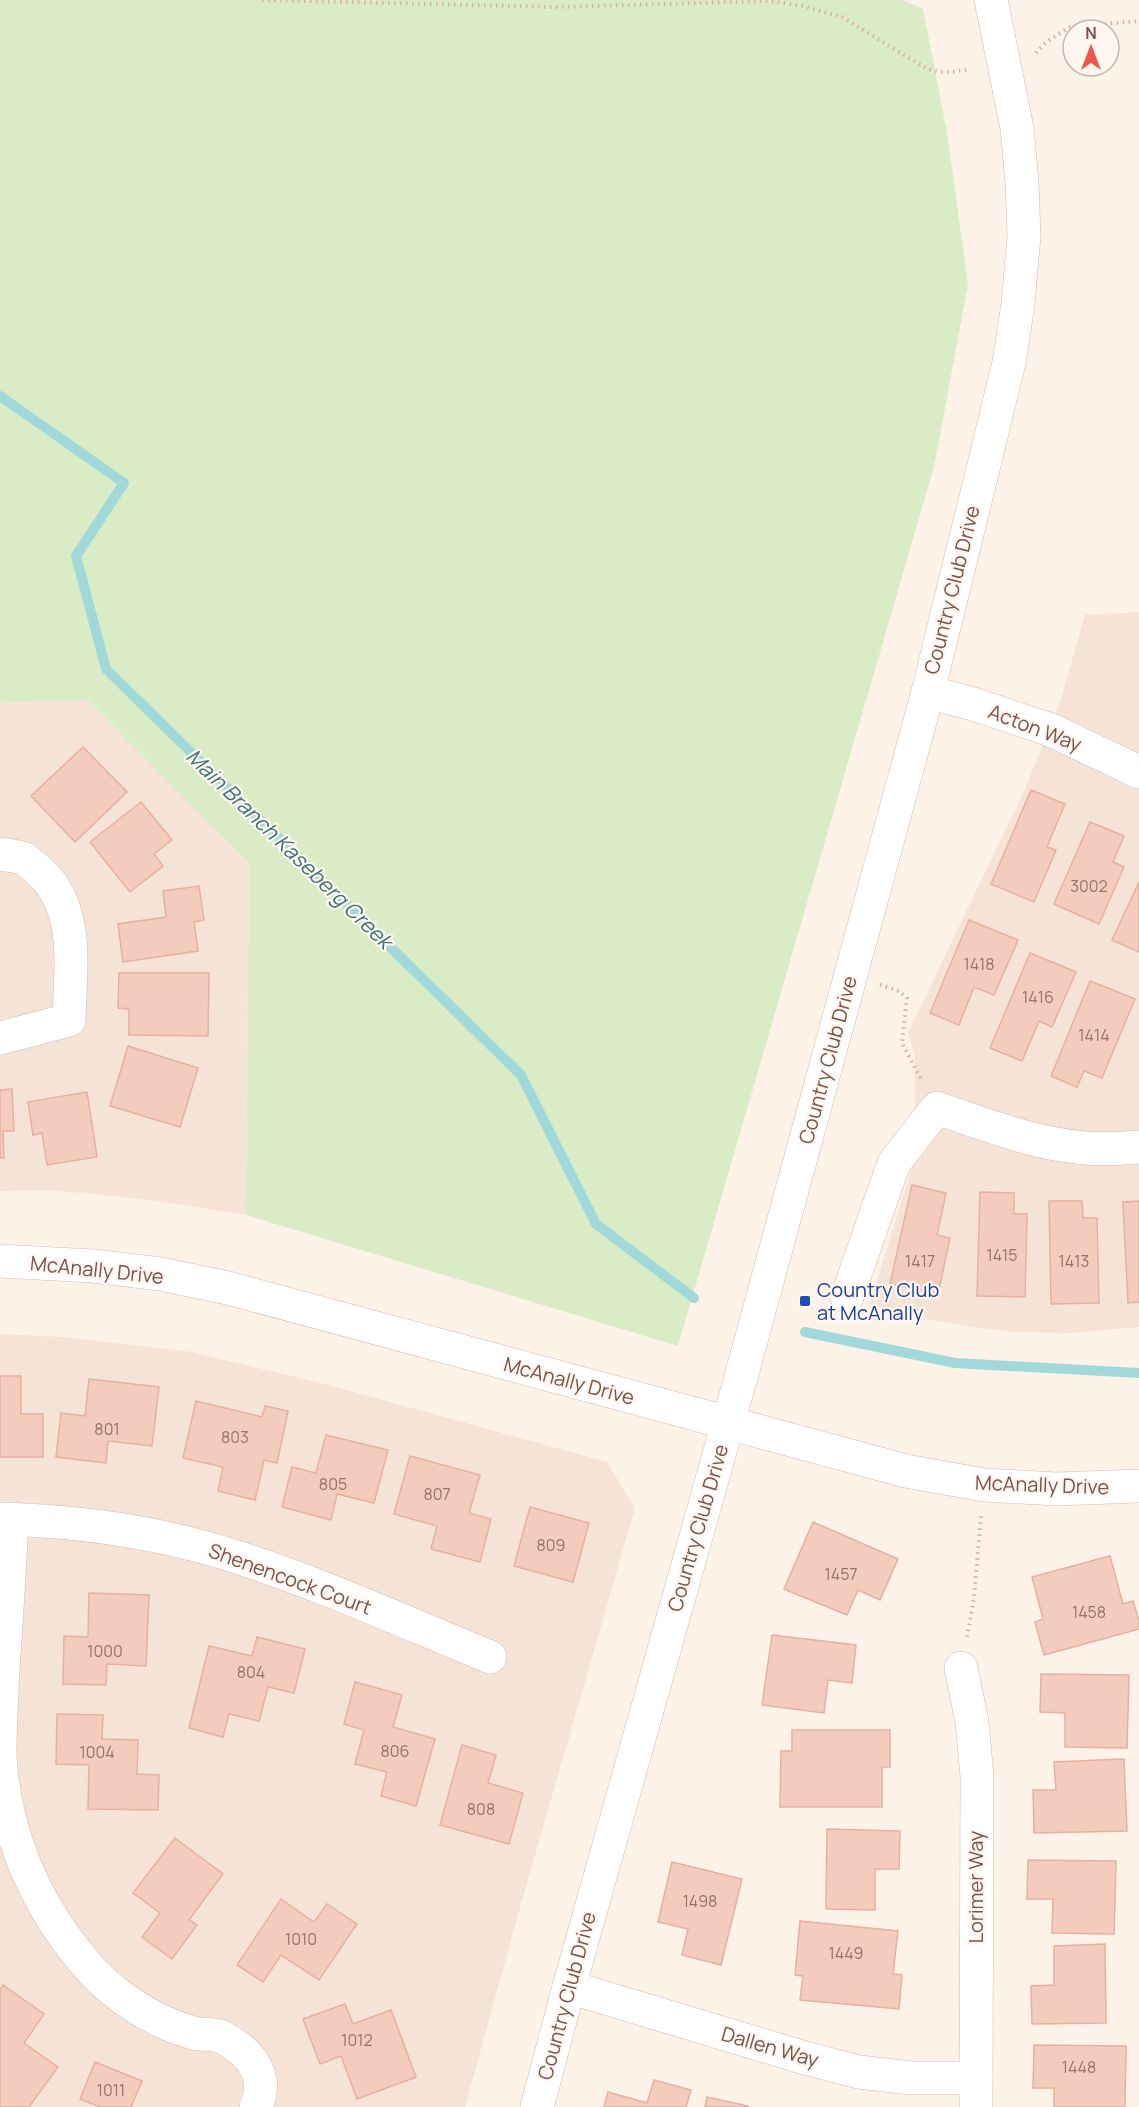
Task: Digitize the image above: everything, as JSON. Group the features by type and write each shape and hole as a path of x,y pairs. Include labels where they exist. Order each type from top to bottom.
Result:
{"street":[{"name":"Country Club Drive","path":"537,2107 728,1424 928,692 1009,363 1018,304 1024,236 1023,183 1017,128 991,0"},
{"name":"Acton Way","path":"928,692 973,704 1051,730 1139,772"},
{"path":"0,854 24,859 44,875 61,898 68,919 71,952 69,1020 0,1038"},
{"path":"847,1297 894,1162 937,1108 1010,1133 1065,1147 1115,1150 1139,1146"},
{"name":"McAnally Drive","path":"0,1261 93,1266 160,1274 228,1288 906,1471 984,1485 1057,1489 1139,1486"},
{"path":"6,1519 0,1756 13,1833 26,1870 42,1904 60,1931 82,1960 102,1980 130,2002 162,2022 193,2033 221,2036 248,2054 259,2074 261,2095 256,2107"},
{"name":"Shenencock Court","path":"6,1519 62,1522 144,1534 222,1552 282,1572 490,1657"},
{"name":"Lorimer Way","path":"961,1668 972,1722 977,1776 976,2092"},
{"name":"Dallen Way","path":"569,1987 859,2072 911,2078 976,2092"}],"path":[{"path":"262,0 554,7 769,1 803,6 842,16 927,69 944,73 967,70"},
{"path":"1032,57 1046,42 1070,27 1139,21"},
{"path":"850,977 899,991 907,998 902,1043 937,1108"},
{"path":"961,1668 974,1598 984,1485"}],"shaded area":[{"path":"1139,612 1139,1327 1071,1333 1016,1332 916,1317 870,1304 915,1157 915,1055 908,1033 1025,789 1060,702 1085,615"},
{"path":"88,700 249,863 246,1215 151,1200 52,1190 0,1191 0,703"},
{"path":"0,1334 64,1337 192,1352 325,1384 607,1462 635,1508 465,2107 0,2107"}],"green space":[{"path":"0,0 902,0 923,9 947,132 968,285 934,467 678,1346 246,1215 249,863 88,700 0,703"}],"building":[{"path":"83,747 127,792 75,842 31,796"},
{"path":"1031,790 1065,804 1047,847 1056,850 1034,902 991,884"},
{"path":"141,802 172,840 154,854 163,866 130,892 90,842"},
{"path":"1090,822 1124,836 1113,862 1124,867 1099,924 1054,904"},
{"path":"1139,882 1139,952 1112,940"},
{"path":"199,886 204,920 194,922 198,951 123,962 118,924 166,917 163,891"},
{"path":"969,920 1018,940 994,995 974,987 959,1025 930,1013"},
{"path":"1030,953 1076,972 1052,1027 1039,1021 1022,1061 990,1048"},
{"path":"119,973 209,973 208,1036 129,1035 129,1009 118,1008"},
{"path":"1090,981 1135,999 1102,1078 1084,1071 1077,1087 1051,1076"},
{"path":"128,1046 198,1068 180,1127 110,1106"},
{"path":"12,1089 14,1131 3,1131 4,1158 0,1158 0,1090"},
{"path":"87,1092 97,1157 47,1165 42,1133 33,1135 28,1102"},
{"path":"912,1185 946,1193 937,1235 950,1238 938,1294 890,1284"},
{"path":"980,1192 1014,1193 1014,1214 1027,1214 1025,1297 977,1296"},
{"path":"1049,1201 1082,1201 1083,1218 1097,1218 1099,1303 1051,1304"},
{"path":"1139,1201 1139,1302 1128,1303 1123,1202"},
{"path":"0,1376 21,1376 21,1414 43,1414 43,1457 0,1457"},
{"path":"89,1379 159,1387 152,1446 108,1441 106,1463 56,1457 61,1413 85,1416"},
{"path":"196,1401 262,1417 265,1406 288,1411 277,1463 264,1460 255,1500 218,1491 223,1467 183,1458"},
{"path":"326,1435 388,1450 374,1503 337,1494 331,1520 282,1507 292,1467 316,1473"},
{"path":"410,1456 480,1475 469,1513 491,1519 480,1562 431,1549 437,1526 394,1514"},
{"path":"530,1507 589,1523 573,1582 514,1566"},
{"path":"813,1522 898,1559 880,1600 858,1590 847,1615 784,1589"},
{"path":"1110,1556 1123,1604 1133,1601 1139,1629 1044,1655 1035,1622 1043,1619 1032,1577"},
{"path":"89,1593 149,1595 146,1666 107,1664 106,1685 63,1684 64,1636 88,1637"},
{"path":"772,1635 856,1645 852,1683 828,1680 824,1713 762,1705"},
{"path":"257,1637 305,1649 294,1693 268,1687 259,1721 229,1714 223,1737 189,1728 209,1646 252,1656"},
{"path":"1041,1674 1129,1675 1127,1748 1065,1747 1065,1713 1040,1712"},
{"path":"355,1682 402,1695 393,1727 435,1739 416,1806 381,1796 387,1772 355,1764 364,1730 344,1724"},
{"path":"57,1714 103,1715 102,1739 138,1740 137,1774 159,1775 158,1810 88,1809 89,1765 56,1764"},
{"path":"792,1730 890,1730 890,1767 882,1767 882,1807 780,1807 781,1751 792,1751"},
{"path":"462,1745 496,1755 488,1783 523,1793 509,1844 440,1825"},
{"path":"1124,1759 1127,1831 1034,1833 1033,1790 1056,1790 1054,1762"},
{"path":"827,1829 900,1831 899,1869 875,1869 875,1910 826,1909"},
{"path":"175,1838 223,1874 189,1920 197,1925 172,1959 142,1937 160,1913 133,1893"},
{"path":"1028,1860 1116,1861 1114,1934 1052,1933 1053,1899 1027,1899"},
{"path":"672,1862 742,1879 721,1965 682,1955 688,1929 658,1922"},
{"path":"281,1899 314,1922 327,1904 357,1924 319,1980 281,1955 263,1982 237,1965"},
{"path":"800,1921 898,1931 893,1974 902,1975 899,2009 800,2000 803,1976 795,1975"},
{"path":"1105,1944 1106,2023 1032,2024 1031,1986 1054,1985 1054,1946"},
{"path":"3,1985 44,2014 24,2043 58,2067 29,2107 0,2107 0,1990"},
{"path":"345,2004 353,2024 391,2010 416,2077 357,2099 341,2056 320,2064 303,2019"},
{"path":"1034,2045 1126,2046 1125,2107 1054,2107 1054,2088 1033,2088"},
{"path":"95,2062 142,2081 131,2107 100,2107 80,2099"},
{"path":"654,2080 691,2090 686,2107 604,2107 608,2092 647,2103"},
{"path":"707,2097 748,2106 748,2107 705,2107"}],"waterway":[{"name":"Main Branch Kaseberg Creek","path":"0,396 124,483 76,556 106,669 521,1075 596,1224 694,1298"},
{"name":"Main Branch Kaseberg Creek","path":"805,1332 955,1363 1139,1373"}],"place":[{"name":"Country Club at McAnally","path":"805,1301"}]}
